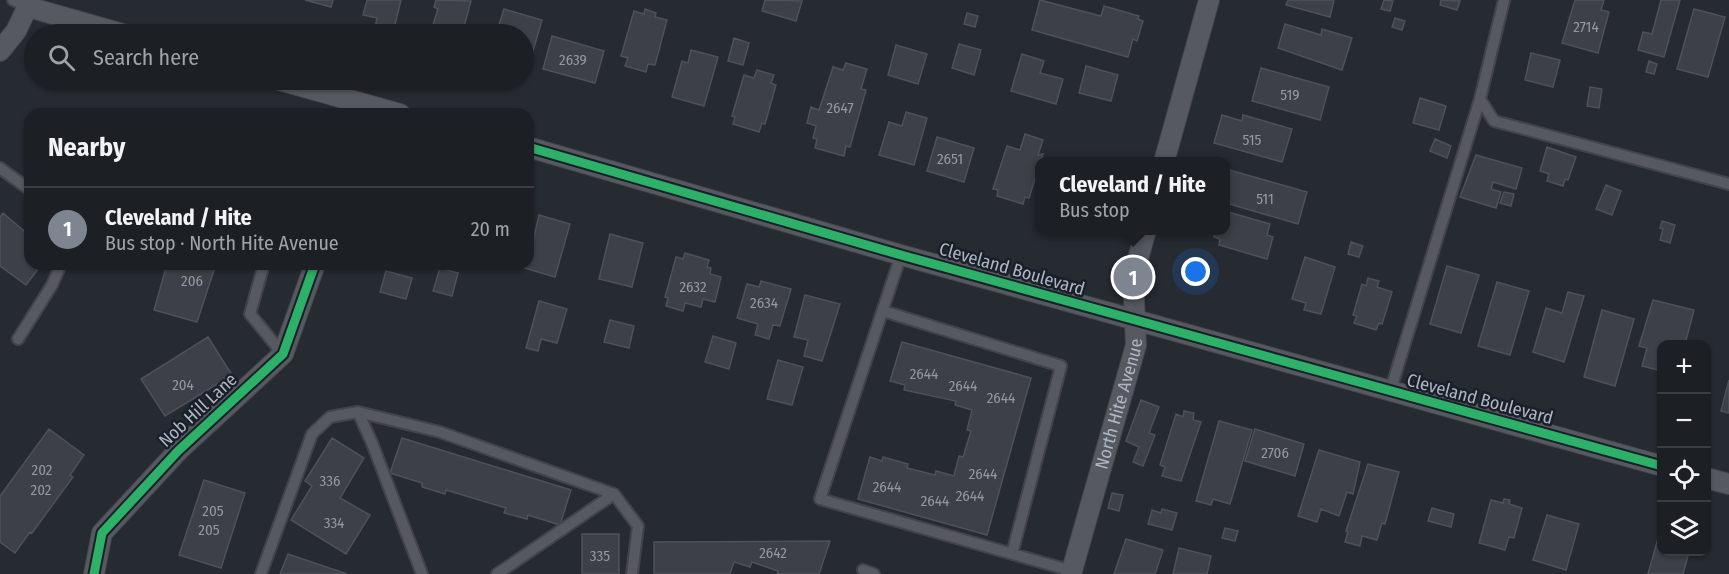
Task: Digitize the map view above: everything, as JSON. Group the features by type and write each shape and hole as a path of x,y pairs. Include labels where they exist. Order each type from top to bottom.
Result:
{"street":[{"path":"1165,157 1209,0"},
{"path":"0,51 16,31 24,2 92,24"},
{"path":"309,90 364,108"},
{"name":"Cleveland Boulevard","path":"534,149 901,255 1094,309 1134,317 1390,392 1657,465"},
{"name":"North Hite Avenue","path":"1072,573 1136,345 1133,277 1145,235"},
{"name":"Nob Hill Lane","path":"94,574 102,533 178,451 283,354 313,270"},
{"path":"1711,479 1729,484"}],"lane":[{"path":"1390,392 1480,99 1504,0"},
{"path":"1480,99 1484,111 1494,121 1729,184"},
{"path":"0,168 24,186"},
{"path":"901,255 820,499 1072,573"},
{"path":"18,339 52,285 58,270"},
{"path":"262,270 250,314 283,354"},
{"path":"883,311 1061,366 1012,554"},
{"path":"358,412 422,574"},
{"path":"261,574 312,434 330,417 358,412 440,432 615,494 638,526 632,574"},
{"path":"497,574 615,494"},
{"path":"863,570 874,574"}],"building":[{"path":"305,0 333,0 331,7"},
{"path":"367,0 401,0 395,24 376,24 377,18 363,15"},
{"path":"436,0 471,1 465,24 433,24 438,9 434,7"},
{"path":"765,0 802,1 796,21 762,11"},
{"path":"1040,0 1101,16 1104,6 1139,16 1138,19 1143,21 1137,41 1133,39 1128,57 1032,30"},
{"path":"1288,0 1334,0 1330,17 1286,5"},
{"path":"1384,0 1393,1 1390,11 1381,9"},
{"path":"1441,0 1460,1 1457,10 1440,5"},
{"path":"1575,0 1604,0 1601,10 1609,12 1598,53 1562,43"},
{"path":"1661,0 1680,0 1664,57 1638,50 1643,32 1652,34"},
{"path":"504,9 542,20 534,48 534,24 499,24"},
{"path":"645,9 656,13 655,17 667,20 655,65 648,64 646,72 625,66 628,58 621,56 634,11 644,14"},
{"path":"1694,9 1725,17 1708,77 1677,69"},
{"path":"967,13 978,16 975,27 964,24"},
{"path":"1395,18 1405,21 1402,30 1392,27"},
{"path":"1285,24 1321,35 1322,29 1352,38 1342,70 1278,48"},
{"path":"552,36 604,51 595,83 543,69"},
{"path":"734,38 749,43 743,65 728,61"},
{"path":"959,44 981,50 974,75 952,68"},
{"path":"896,45 927,54 918,84 888,75"},
{"path":"691,50 718,57 704,106 672,97 682,61 688,63"},
{"path":"1531,53 1560,60 1553,87 1525,80"},
{"path":"1022,54 1044,61 1040,73 1063,79 1056,104 1011,91"},
{"path":"1649,61 1657,64 1654,74 1646,72"},
{"path":"846,63 867,69 861,89 866,90 850,147 846,146 844,156 815,148 817,139 813,138 816,126 807,123 811,107 819,110 833,67 843,70"},
{"path":"1086,66 1118,75 1111,101 1079,93"},
{"path":"1261,68 1329,87 1320,120 1252,101"},
{"path":"757,70 774,75 771,83 776,85 765,124 762,123 759,132 733,124 735,117 732,116 744,75 754,78"},
{"path":"1590,87 1602,89 1599,108 1587,106"},
{"path":"1420,98 1446,106 1439,130 1413,123"},
{"path":"906,112 927,118 914,165 879,155 889,122 902,126"},
{"path":"1222,115 1242,121 1243,115 1292,129 1282,162 1214,143"},
{"path":"1025,134 1043,140 1038,155 1043,154 1042,157 1035,157 1035,179 1029,198 1025,197 1023,204 997,196 998,190 993,189 1007,146 1020,150"},
{"path":"937,137 974,148 964,182 927,171"},
{"path":"1435,139 1451,146 1447,158 1430,151"},
{"path":"1547,147 1576,157 1568,180 1565,179 1563,186 1547,181 1549,174 1540,171"},
{"path":"1476,155 1522,168 1516,189 1493,182 1491,189 1501,192 1496,208 1460,197"},
{"path":"1230,170 1307,192 1298,224 1230,204"},
{"path":"1606,185 1621,191 1612,215 1596,209"},
{"path":"1504,192 1514,194 1511,206 1500,203"},
{"path":"3,213 24,231 24,270 37,270 26,285 0,266 0,217"},
{"path":"1230,213 1270,224 1267,235 1273,237 1267,259 1219,245 1220,239 1214,237 1215,235 1230,235"},
{"path":"539,215 570,224 555,277 531,270 534,270 534,237"},
{"path":"1662,221 1675,225 1670,243 1660,240 1663,229 1660,228"},
{"path":"610,234 643,243 632,287 599,279"},
{"path":"1351,242 1363,246 1359,257 1348,254"},
{"path":"685,253 709,260 707,267 711,268 710,274 721,277 715,302 703,299 701,307 685,303 683,311 666,306 668,298 665,297 676,257 683,259"},
{"path":"1305,257 1335,267 1321,314 1304,310 1306,303 1292,299"},
{"path":"1447,266 1479,275 1461,333 1430,324"},
{"path":"165,270 214,270 197,322 154,310"},
{"path":"439,270 458,273 452,296 433,291"},
{"path":"386,271 412,278 406,299 380,292"},
{"path":"1368,278 1379,281 1377,287 1392,292 1382,324 1379,323 1376,330 1354,323 1357,316 1353,315 1362,284 1366,286"},
{"path":"761,281 791,289 780,326 773,325 769,339 755,335 758,324 737,318 747,284 759,287"},
{"path":"1497,282 1529,291 1510,355 1478,346"},
{"path":"1568,292 1584,296 1564,362 1533,352 1546,308 1562,313"},
{"path":"805,295 840,304 822,361 804,356 808,340 794,337"},
{"path":"1653,300 1694,310 1686,340 1657,340 1657,370 1642,366 1647,348 1639,346"},
{"path":"539,301 567,309 557,343 541,339 538,351 526,348"},
{"path":"1602,310 1634,319 1615,386 1584,377"},
{"path":"610,320 634,326 629,348 604,342"},
{"path":"713,336 736,343 729,369 705,362"},
{"path":"208,337 232,375 165,416 141,379"},
{"path":"902,342 1031,378 987,535 858,499 870,457 882,461 883,457 908,464 907,468 935,475 936,471 954,476 959,456 963,457 971,431 967,430 972,410 955,405 956,401 904,390 905,385 890,381"},
{"path":"778,360 803,367 792,405 767,399"},
{"path":"1729,380 1729,413 1721,411"},
{"path":"1141,400 1159,407 1149,433 1155,435 1143,466 1133,462 1139,447 1126,441"},
{"path":"1184,411 1194,413 1193,420 1201,422 1181,481 1162,476 1165,467 1160,465 1176,414 1183,417"},
{"path":"1219,421 1252,430 1230,504 1213,499 1211,505 1196,501"},
{"path":"49,429 84,455 70,475 73,477 15,553 0,542 0,496"},
{"path":"1255,429 1304,444 1295,476 1245,461"},
{"path":"332,438 364,458 340,498 370,515 346,554 291,520 312,486 305,481"},
{"path":"402,438 571,490 560,525 528,515 527,519 504,513 506,508 446,490 445,494 422,487 422,483 390,473"},
{"path":"1319,450 1360,462 1353,494 1347,492 1339,516 1321,509 1317,522 1298,516"},
{"path":"1368,464 1399,472 1385,524 1382,523 1377,540 1362,536 1360,546 1345,542 1348,532 1346,531"},
{"path":"204,480 245,493 221,568 179,555"},
{"path":"1112,493 1123,495 1119,511 1108,508"},
{"path":"1504,499 1510,500 1509,504 1522,508 1514,538 1509,537 1505,550 1479,543 1491,500 1503,503"},
{"path":"1432,508 1454,514 1451,527 1428,521"},
{"path":"1162,509 1177,513 1172,530 1148,524 1152,510 1161,513"},
{"path":"1547,515 1579,524 1566,570 1533,560"},
{"path":"1225,528 1238,531 1235,541 1222,538"},
{"path":"582,534 619,534 619,574 582,574"},
{"path":"1126,539 1163,550 1155,574 1114,574"},
{"path":"830,541 819,574 777,574 778,571 752,562 750,567 734,562 730,574 654,574 654,542"},
{"path":"1657,542 1657,556 1688,556 1683,574 1648,574"},
{"path":"1179,548 1211,556 1207,574 1173,574"},
{"path":"288,554 347,574 280,574"}],"cycle path":[{"path":"534,149 901,255 1657,465"},
{"path":"94,574 102,533 178,451 283,354 313,270"}],"place":[{"name":"Cleveland / Hite","path":"1133,277"}]}
